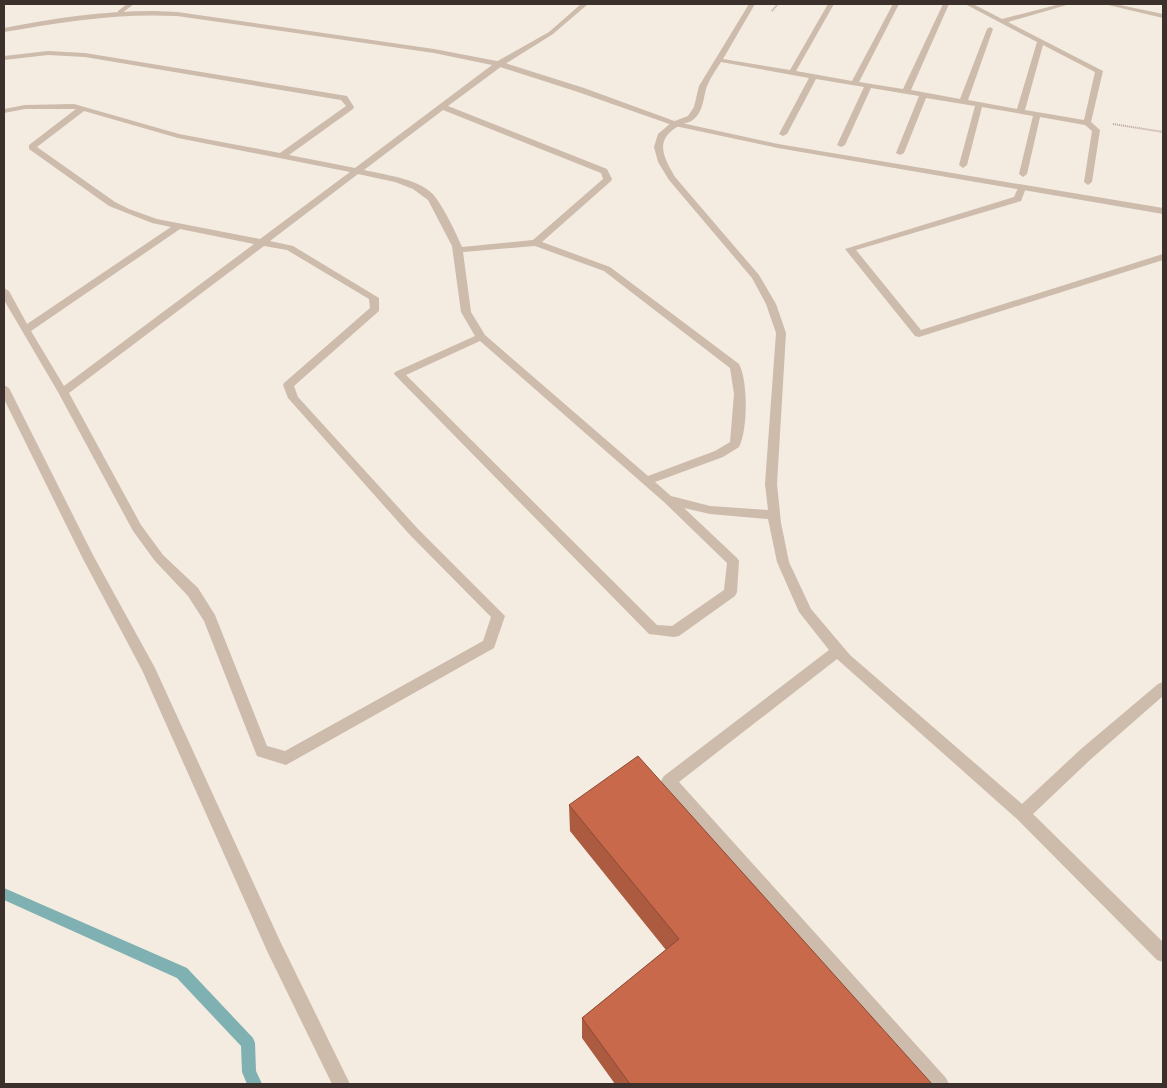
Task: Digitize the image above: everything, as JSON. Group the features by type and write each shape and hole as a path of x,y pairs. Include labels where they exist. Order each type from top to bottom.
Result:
{"street":[{"path":"120,12 130,4"},
{"path":"63,392 498,64 552,33 585,4"},
{"path":"752,4 703,86 698,108 691,118 675,124 662,134 658,147 662,162 672,178 756,276 771,304 781,333 771,484 774,515 783,562 806,612 845,659 1022,814 1163,954"},
{"path":"792,72 831,4"},
{"path":"855,83 896,4"},
{"path":"906,92 946,4"},
{"path":"968,4 1098,71 1088,122"},
{"path":"1002,21 1067,4"},
{"path":"1107,4 1163,16"},
{"path":"4,30 64,18 120,12 177,14 434,52 498,64 581,90 675,124 778,146 1163,211"},
{"path":"963,102 990,29"},
{"path":"1020,112 1041,42"},
{"path":"4,58 48,53 85,55 344,98 350,107 282,155"},
{"path":"719,60 1037,115 1088,122 1096,130 1088,182"},
{"path":"783,134 814,76"},
{"path":"841,145 868,86"},
{"path":"900,153 923,95"},
{"path":"4,111 25,106 48,105 83,108 178,136 282,155 398,180 432,198 457,246 466,312 481,337 667,499 733,561 730,592 674,632 654,630 399,374 481,337"},
{"path":"963,165 979,105"},
{"path":"443,107 604,171 608,179 536,242"},
{"path":"4,291 24,330 63,392 137,528 160,558 193,592 210,619 262,751 286,758 489,644 498,616 401,518 293,398 288,385 375,310 374,298 290,248 155,221 126,212 112,204 32,147 83,108"},
{"path":"1023,174 1037,115"},
{"path":"1022,188 1018,199 850,249 919,334 1163,257"},
{"path":"24,330 178,226"},
{"path":"457,250 536,242 607,269 735,366 739,376 737,434 734,444 719,454 646,481"},
{"path":"4,388 88,557 148,668 274,947 341,1084"},
{"path":"667,499 710,510 774,515"},
{"path":"838,651 670,781 940,1084"},
{"path":"1022,814 1086,754 1163,688"}],"path":[{"path":"1088,122 1163,132"}],"building":[{"path":"638,756 932,1084 630,1084 582,1018 679,939 569,805"}],"waterway":[{"path":"4,894 182,973 248,1043 249,1072 255,1084"}]}
